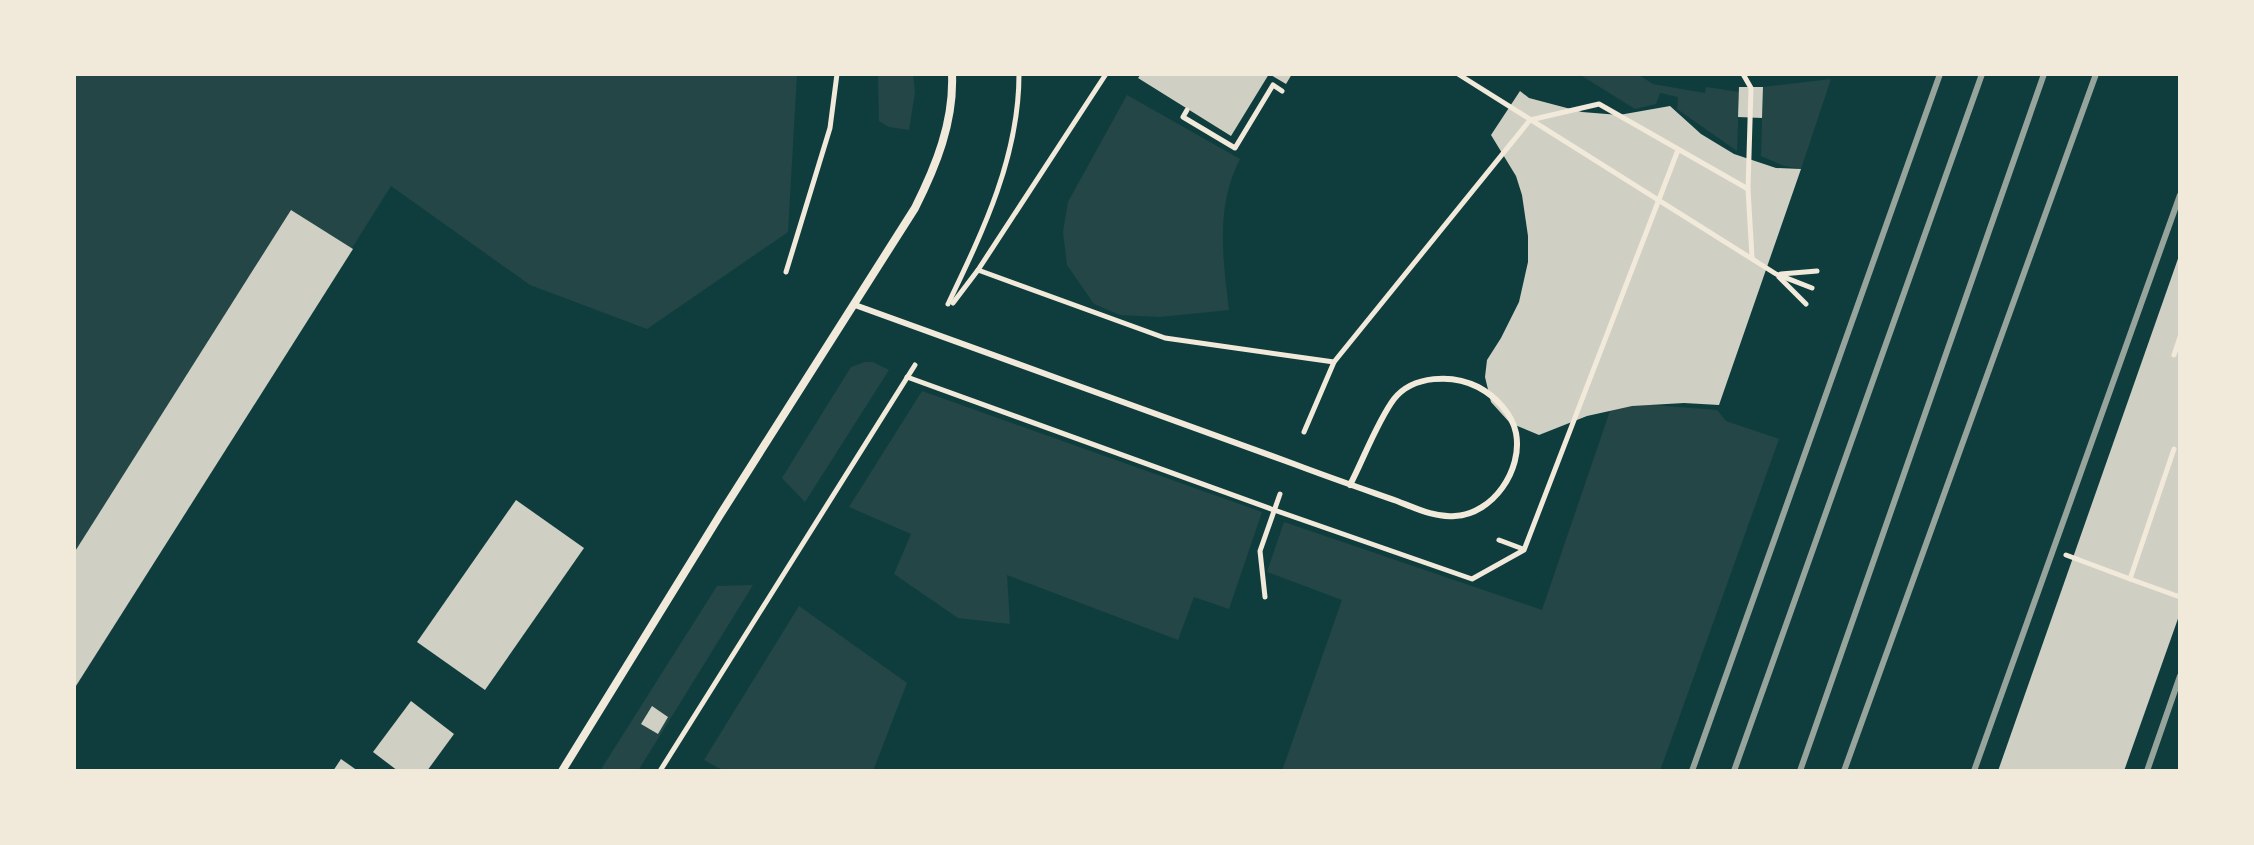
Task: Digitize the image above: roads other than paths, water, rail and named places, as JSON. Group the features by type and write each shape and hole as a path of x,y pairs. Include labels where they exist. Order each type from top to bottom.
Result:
{"street":[{"path":"562,771 720,515 905,227 929,179 946,131 952,74"}],"lane":[{"path":"855,305 934,335 1350,485 1437,515 1457,516 1478,510 1502,489 1512,468 1517,435 1496,400 1470,383 1441,379 1418,382 1392,401 1350,485"}],"railway":[{"path":"1692,771 1940,74"},
{"path":"1734,771 1982,74"},
{"path":"1800,771 2044,74"},
{"path":"1844,771 2096,74"},
{"path":"1974,771 2180,195"},
{"path":"2147,771 2180,676"}]}
